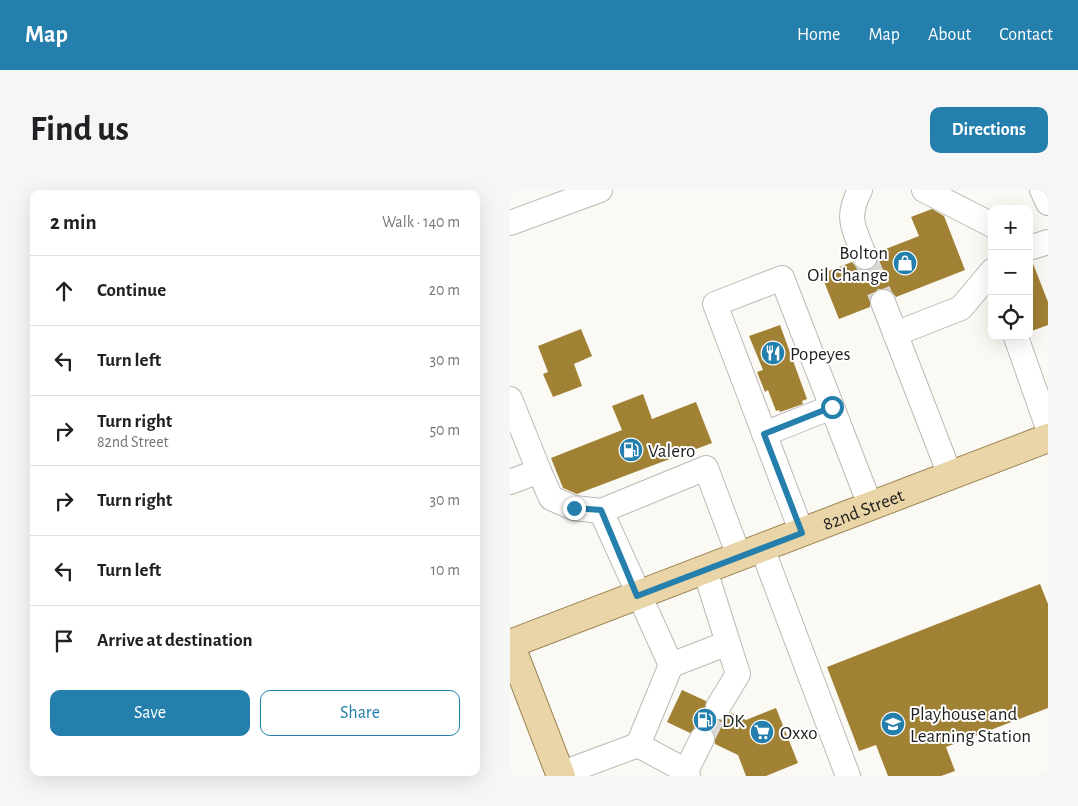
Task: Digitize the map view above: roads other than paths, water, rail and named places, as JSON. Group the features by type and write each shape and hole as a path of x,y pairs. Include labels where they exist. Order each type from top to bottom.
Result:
{"main road":[{"name":"82nd Street","path":"510,644 1048,438"},
{"path":"510,644 560,775"}],"lane":[{"path":"510,223 600,190"},
{"path":"860,190 851,211 852,223 865,256"},
{"path":"924,190 988,224"},
{"path":"1043,190 1048,203"},
{"path":"1033,247 1048,242"},
{"path":"895,334 960,308 988,276"},
{"path":"802,533 715,304 782,278 870,505"},
{"path":"883,302 950,475"},
{"path":"1017,340 1048,428"},
{"path":"510,397 551,498 574,508 601,510 706,468 751,552 848,776"},
{"path":"764,434 832,407"},
{"path":"510,482 539,471"},
{"path":"601,510 637,596 671,665"},
{"path":"705,570 738,674 718,707"},
{"path":"560,775 638,745 671,665 728,643"},
{"path":"638,745 687,774 702,739"}],"tunnel":[{"path":"865,257 883,302"},
{"path":"702,739 718,707"}],"place":[{"name":"Bolton Oil Change","path":"905,263"},
{"name":"Popeyes","path":"773,353"},
{"name":"Valero","path":"631,450"},
{"name":"DK","path":"705,720"},
{"name":"Playhouse and Learning Station","path":"893,724"},
{"name":"Oxxo","path":"762,732"}]}
